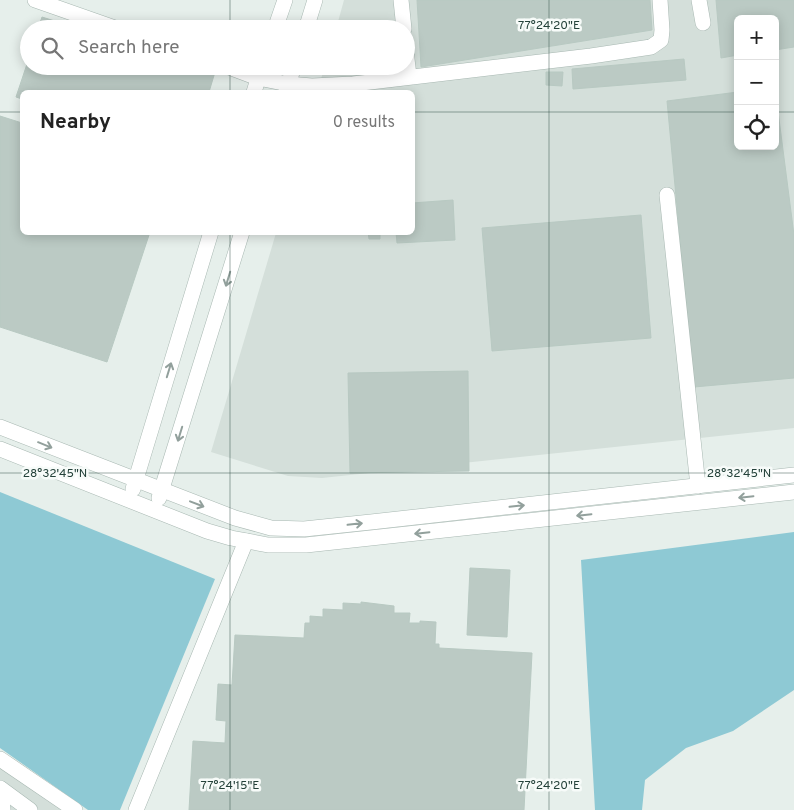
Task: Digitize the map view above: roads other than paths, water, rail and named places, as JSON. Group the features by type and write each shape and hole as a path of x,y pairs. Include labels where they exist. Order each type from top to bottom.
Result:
{"street":[{"path":"35,0 92,20"},
{"path":"278,20 285,0"},
{"path":"309,20 315,0"},
{"path":"401,0 403,20"},
{"path":"265,75 287,88 353,84 591,56 651,46 661,40 660,0"},
{"path":"700,0 703,23"},
{"path":"255,90 259,75"},
{"path":"287,88 291,75"},
{"path":"667,195 698,486"},
{"path":"129,500 210,235"},
{"path":"155,510 241,235"},
{"path":"0,427 162,491 235,518 271,528 304,529 794,475"},
{"path":"0,448 207,531 268,545 306,545 794,492"},
{"path":"136,810 246,541"},
{"path":"0,759 76,810"},
{"path":"1,788 26,808"},
{"path":"1,788 3,810"}],"water":[{"path":"0,492 215,579 120,810 88,810 0,748"},
{"path":"794,532 794,690 733,731 686,748 645,780 642,810 595,810 581,560"}]}
